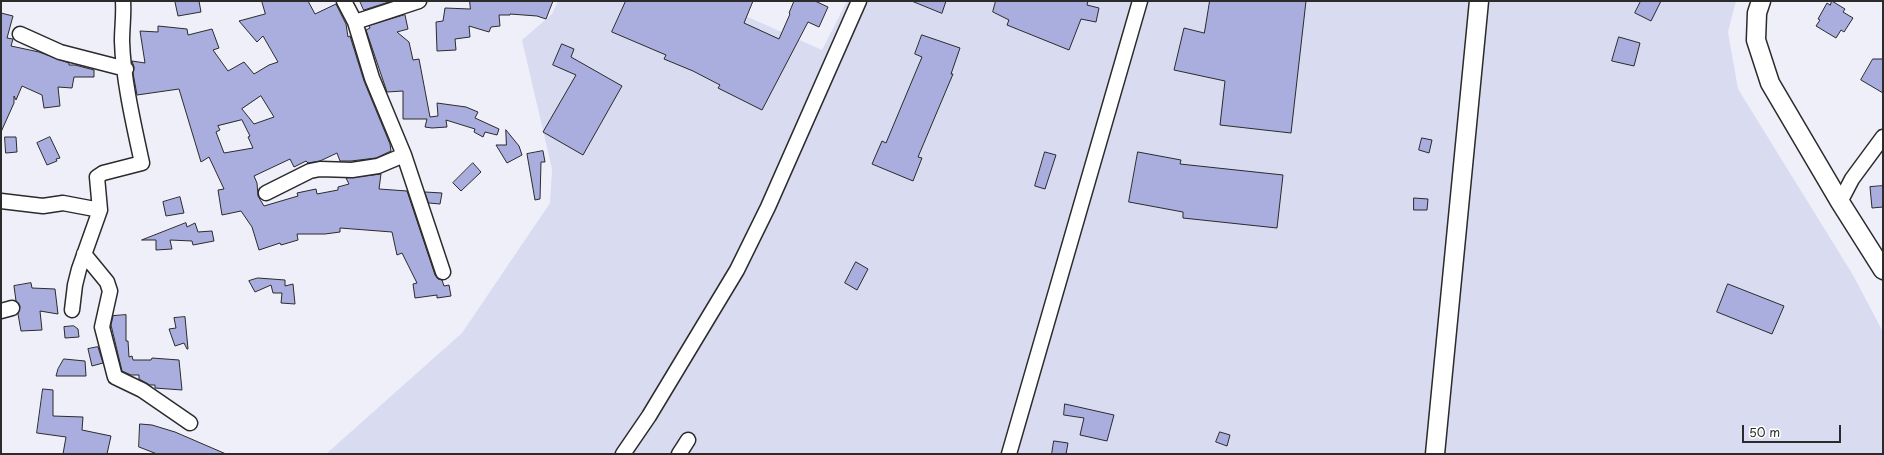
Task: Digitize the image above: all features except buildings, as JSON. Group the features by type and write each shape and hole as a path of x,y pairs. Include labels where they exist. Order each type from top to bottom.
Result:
{"main road":[{"path":"1435,454 1478,1"},
{"path":"1761,1 1757,13 1756,40 1770,83 1840,202 1883,270"}],"street":[{"path":"72,310 75,285 84,254 100,210 96,180 99,175 142,163 122,41 125,17 123,1"},
{"path":"344,1 355,22 372,78 404,156 443,272"},
{"path":"355,22 419,1"},
{"path":"623,454 649,416 737,270 768,207 859,1"},
{"path":"1010,454 1140,1"},
{"path":"20,34 60,52 126,69"},
{"path":"1840,202 1852,179 1883,137"},
{"path":"266,193 310,171 320,169 352,170 389,162 404,156"},
{"path":"1,201 43,206 63,202 100,210"},
{"path":"84,254 107,282 110,290 102,327 115,377 142,390 190,423"},
{"path":"679,454 688,440"}],"shaded area":[{"path":"558,1 712,1 822,50 847,1 1736,1 1728,32 1738,89 1853,275 1883,332 1883,454 326,454 462,333 550,203 552,169 522,40 552,14"}]}
